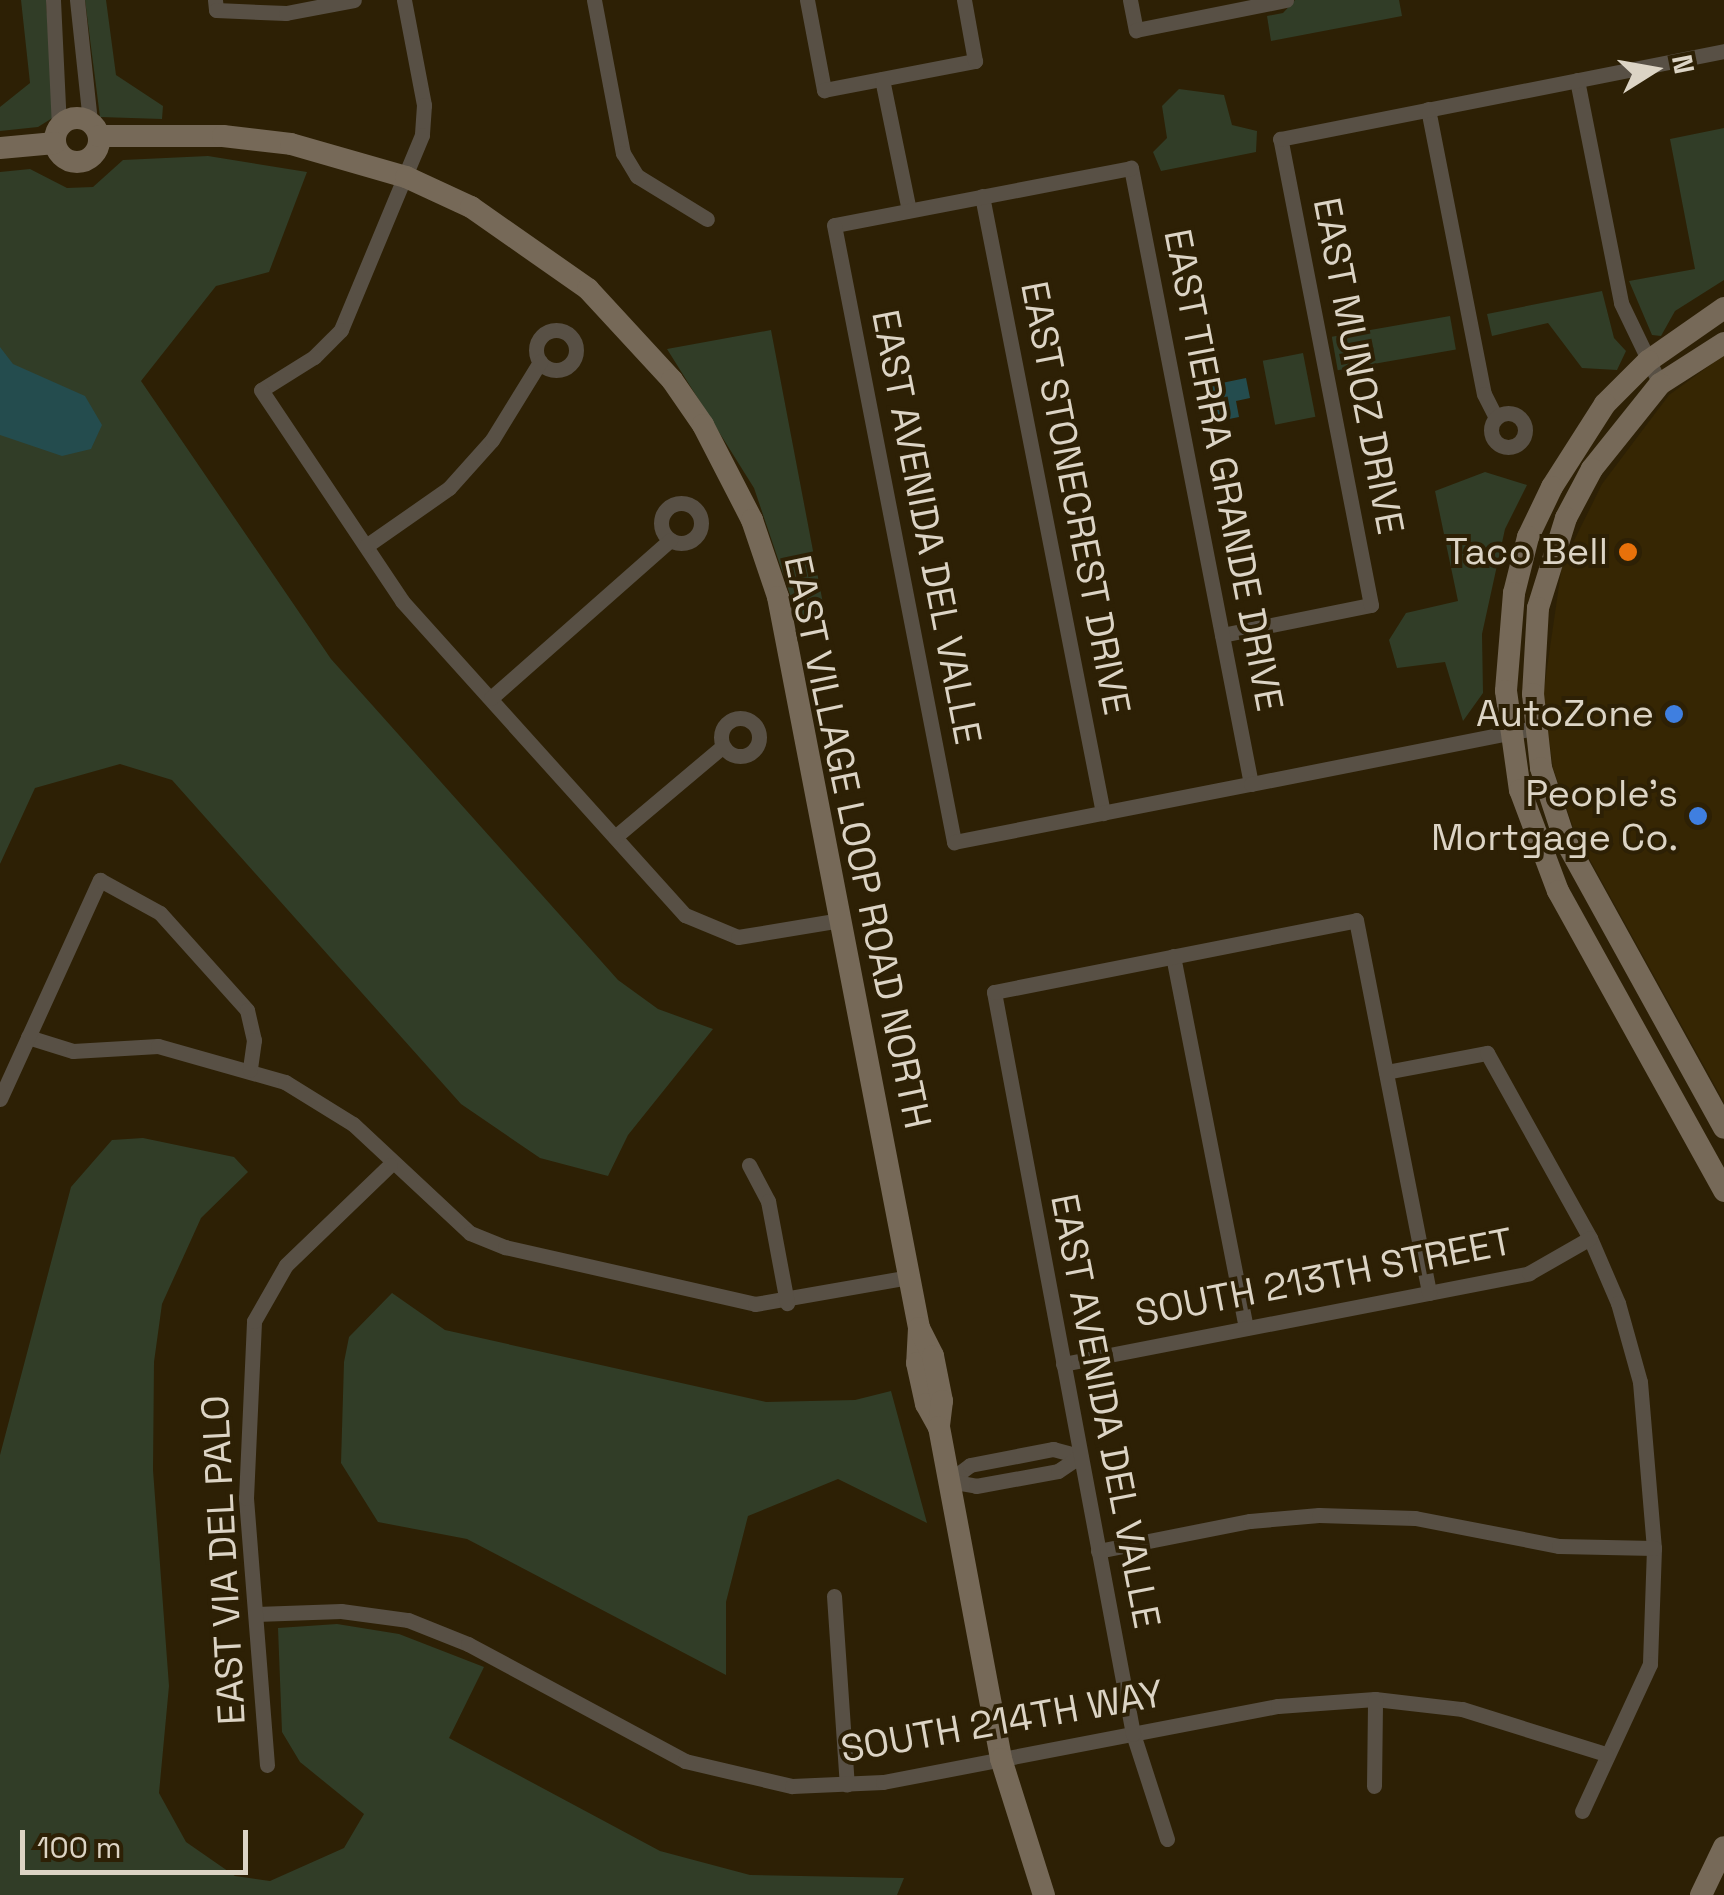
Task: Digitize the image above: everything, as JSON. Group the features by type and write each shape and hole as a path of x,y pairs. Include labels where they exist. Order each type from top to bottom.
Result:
{"street":[{"path":"52,0 57,135 61,156 80,162 97,150 77,0"},
{"path":"215,5 286,13 354,0"},
{"path":"404,0 424,104 406,177 341,330 314,357 261,390 402,601 685,915 720,932 756,937 841,920"},
{"path":"594,0 623,153 637,176 707,219"},
{"path":"807,0 824,90 976,61 964,0"},
{"path":"1130,0 1136,30 1286,0"},
{"path":"1496,418 1484,394 1428,110 1724,51"},
{"path":"882,79 909,210 982,196"},
{"path":"1578,80 1622,303 1660,384"},
{"name":"EAST MUNOZ DRIVE","path":"1222,635 1371,605 1280,139 1428,110"},
{"path":"0,148 57,135 77,117 95,129"},
{"name":"EAST VILLAGE LOOP ROAD NORTH","path":"95,129 291,144 406,177 471,206 588,289 672,380 729,470 778,597 918,1328 933,1356 942,1401 939,1427 1001,1759 1044,1895"},
{"name":"EAST TIERRA GRANDE DRIVE","path":"982,196 1132,168 1251,784"},
{"name":"EAST STONECREST DRIVE","path":"982,196 1103,813"},
{"name":"EAST AVENIDA DEL VALLE","path":"909,210 834,225 954,842 1103,813"},
{"path":"1724,308 1648,360 1578,442 1528,537 1510,613 1509,732 1520,790 1558,890 1724,1190"},
{"path":"1724,343 1660,384 1604,451 1566,518 1538,608 1534,728 1564,838 1724,1128"},
{"path":"366,546 449,488 492,440 540,362"},
{"path":"491,698 670,540"},
{"path":"1103,813 1534,728"},
{"path":"615,837 723,746"},
{"path":"0,1099 100,880 160,913 247,1010 254,1040 250,1070"},
{"path":"1246,1328 1173,956 1356,920 1429,1293"},
{"name":"EAST AVENIDA DEL VALLE","path":"1167,1839 1133,1734 994,992 1173,956"},
{"path":"28,1038 72,1051 158,1046 250,1070 320,1100 470,1232 505,1247 756,1304 788,1303 909,1277"},
{"path":"1386,1072 1488,1053 1590,1238 1618,1303 1640,1382 1654,1548 1650,1664 1582,1811"},
{"name":"EAST VIA DEL PALO","path":"267,1765 246,1498 254,1320 286,1265 390,1165"},
{"path":"749,1165 768,1201 788,1303"},
{"name":"SOUTH 213TH STREET","path":"1064,1364 1529,1273 1590,1238"},
{"path":"949,1481 976,1486 1039,1474 1080,1456"},
{"path":"1098,1551 1250,1521 1319,1516 1415,1518 1560,1546 1654,1548"},
{"path":"834,1596 847,1785"},
{"name":"SOUTH 214TH WAY","path":"256,1614 341,1611 408,1620 468,1644 685,1761 792,1786 847,1785 1278,1706 1375,1700 1462,1709 1606,1754"},
{"path":"1374,1786 1375,1700"},
{"path":"1701,1895 1724,1846"}],"shaded area":[{"path":"1724,355 1724,1102 1575,833 1553,768 1543,696 1562,565 1602,484 1669,395"}],"green space":[{"path":"21,0 46,0 54,117 38,127 0,131 0,107 30,83"},
{"path":"85,0 106,0 116,75 163,106 162,119 100,117"},
{"path":"1295,0 1399,0 1402,16 1271,41 1267,16 1283,13"},
{"path":"1179,89 1224,95 1232,125 1257,131 1256,152 1161,171 1153,152 1167,138 1162,106"},
{"path":"1724,128 1724,280 1675,311 1661,336 1652,335 1629,281 1695,269 1670,139"},
{"path":"208,156 307,172 269,272 216,286 141,381 331,659 618,980 658,1009 713,1029 628,1135 608,1176 540,1158 461,1104 172,780 120,764 35,788 0,864 0,172 30,169 67,188 93,187 123,160"},
{"path":"1602,291 1614,338 1626,351 1617,370 1582,368 1548,323 1492,336 1487,314"},
{"path":"1450,316 1456,349 1338,370 1332,337"},
{"path":"771,330 825,614 799,621 754,488 667,349"},
{"path":"1303,353 1315,417 1275,425 1263,361"},
{"path":"1485,472 1527,485 1505,529 1482,634 1483,693 1463,721 1445,662 1397,668 1389,640 1406,613 1458,601 1435,491"},
{"path":"143,1138 234,1157 248,1172 201,1218 162,1304 154,1362 153,1470 169,1686 159,1793 186,1842 235,1876 270,1881 344,1848 364,1814 300,1762 282,1732 278,1628 337,1624 399,1634 484,1667 449,1738 660,1851 750,1875 904,1878 897,1895 0,1895 0,1455 71,1187 112,1140"},
{"path":"392,1293 445,1330 766,1402 855,1400 891,1391 927,1523 838,1479 748,1516 726,1602 726,1675 467,1539 378,1522 341,1463 344,1362 349,1337"}],"water":[{"path":"0,347 13,364 85,396 102,425 91,449 62,456 0,435"},
{"path":"1246,378 1250,398 1236,401 1239,417 1219,421 1212,385"}],"place":[{"name":"Taco Bell","path":"1628,552"},
{"name":"AutoZone","path":"1674,714"},
{"name":"People's Mortgage Co.","path":"1698,816"}]}
